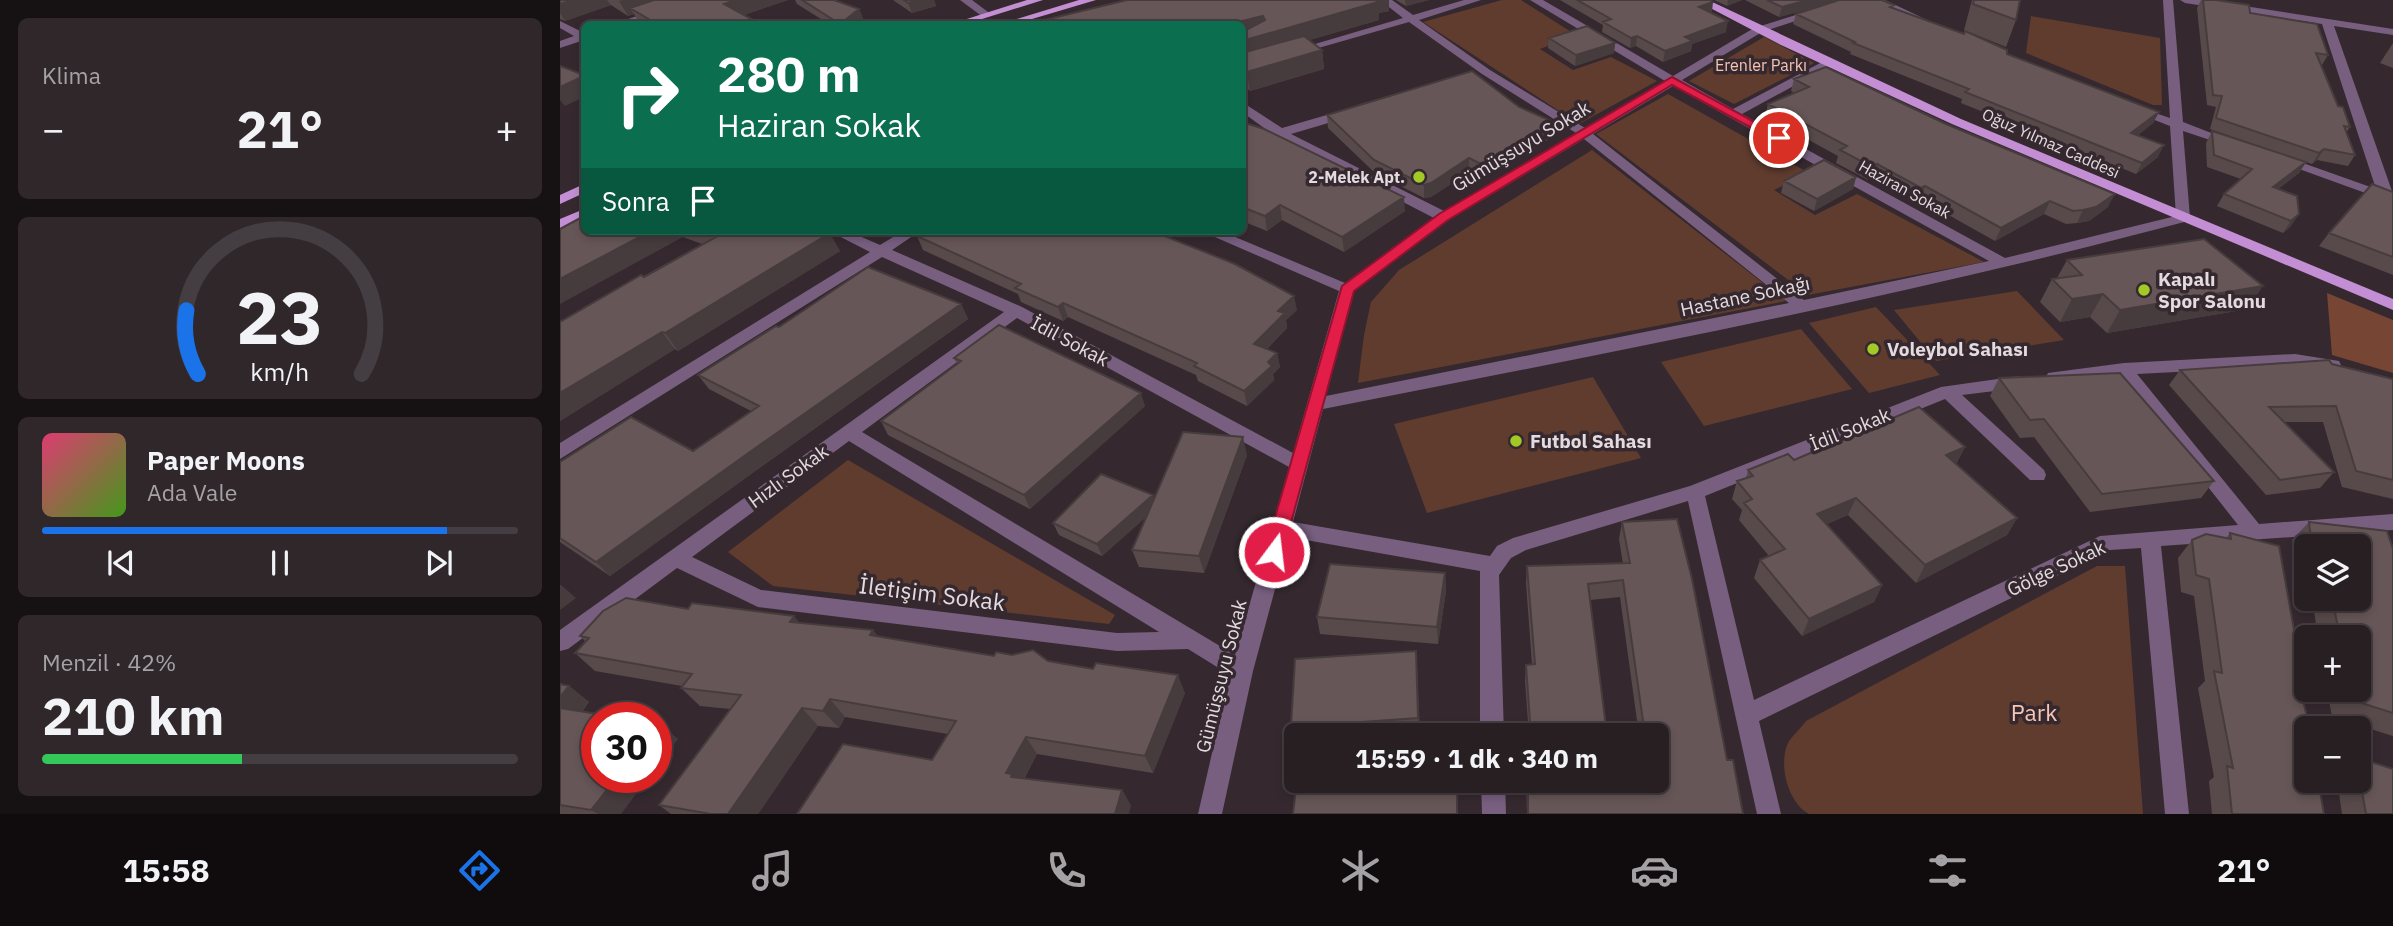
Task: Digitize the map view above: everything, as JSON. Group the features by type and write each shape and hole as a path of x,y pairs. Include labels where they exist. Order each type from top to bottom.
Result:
{"main road":[{"path":"966,21 1038,0"},
{"path":"1017,21 1091,0"},
{"name":"Oğuz Yılmaz Caddesi","path":"1700,0 1828,63 2076,174 2393,305"},
{"path":"560,200 581,190"},
{"path":"560,225 581,214"}],"street":[{"path":"628,21 694,0"},
{"path":"965,0 987,15"},
{"path":"1385,0 1479,74 1584,132 1802,306"},
{"path":"1281,56 1476,0"},
{"name":"Haziran Sokak","path":"1535,0 1672,80 2003,263"},
{"name":"Gümüşsuyu Sokak","path":"1210,814 1242,671 1347,289 1444,217 1758,30 1855,0"},
{"path":"1876,0 1937,26"},
{"path":"2168,0 2183,218"},
{"path":"2185,0 2393,32"},
{"path":"2327,22 2390,198"},
{"path":"560,24 581,35"},
{"path":"560,45 581,38"},
{"path":"1734,113 1828,63"},
{"path":"2122,104 2242,147"},
{"path":"1246,109 1280,134 1444,217"},
{"path":"1280,134 1357,110"},
{"path":"1246,115 1261,120"},
{"path":"2268,156 2390,198"},
{"name":"Hastane Sokağı","path":"1313,405 1555,358 2003,263 2183,218"},
{"name":"İdil Sokak","path":"846,235 1016,311 1298,464"},
{"path":"560,452 906,235"},
{"path":"1218,235 1347,289"},
{"name":"Hızlı Sokak","path":"560,642 1016,311"},
{"name":"İdil Sokak","path":"1493,565 1504,552 1520,544 1695,492 1947,391 2124,369 2295,360 2322,362 2352,370"},
{"path":"2124,369 2253,530"},
{"path":"1947,391 2037,475"},
{"path":"848,432 1242,671"},
{"path":"1695,492 1769,814"},
{"name":"Gölge Sokak","path":"1746,715 2107,542 2393,522"},
{"path":"1281,528 1493,565 1489,573 1492,723"},
{"path":"2150,539 2177,814"},
{"name":"İletişim Sokak","path":"676,558 758,598 1117,642 1191,640"},
{"path":"1493,793 1494,814"}],"green space":[{"path":"1502,0 1521,0 1576,35 1540,49 1573,70 1611,57 1657,81 1579,124 1423,22"},
{"path":"2031,16 2160,38 2162,105 2153,105 2026,53"},
{"name":"Erenler Parkı","path":"1764,37 1814,63 1734,104 1689,81"},
{"path":"1668,94 1809,173 1774,190 1815,215 1857,194 1984,262 1808,295 1596,134"},
{"path":"1592,150 1786,301 1358,383 1371,302 1399,270"},
{"path":"2017,291 2064,340 1936,361 1894,310"},
{"name":"Voleybol Sahası","path":"1876,307 1940,375 1869,393 1809,323"},
{"name":"Futbol Sahası","path":"1801,329 1852,389 1704,426 1661,362"},
{"name":"Futbol Sahası","path":"1593,377 1641,458 1427,513 1394,424"},
{"path":"848,460 1115,615 1109,624 773,586 728,552"},
{"name":"Park","path":"2097,566 2125,566 2143,814 1809,814 1795,801 1787,782 1785,752 1790,740 1806,721"}],"shaded area":[{"path":"2327,293 2393,320 2393,373 2332,355"}],"building":[{"path":"654,0 736,0 724,4 755,21 652,21 630,8"},
{"path":"802,0 834,0 859,9 844,21 835,21"},
{"path":"1127,0 1378,2 1246,40 1246,30 1265,20 1263,16 1242,21 1040,21"},
{"path":"1577,0 1710,0 1713,2 1699,7 1728,21 1685,37 1693,41 1665,51 1637,36 1631,38 1603,22 1611,19"},
{"path":"1767,0 1808,0 1782,7"},
{"path":"1839,0 1882,0 1894,5 1890,7 1964,34 1965,31 2007,50 2007,54 2159,112 2131,133 2164,145 2142,163 1965,92 1969,89 1853,43 1855,42 1796,14"},
{"path":"1974,0 2020,0 2016,20 1973,4"},
{"path":"2203,0 2249,5 2250,13 2317,24 2328,55 2316,53 2338,106 2343,107 2350,127 2344,126 2355,155 2324,149 2319,153 2216,118 2222,96 2213,95"},
{"path":"1587,26 1615,43 1576,55 1549,38"},
{"path":"1304,36 1322,50 1247,72 1246,52"},
{"path":"560,66 581,74 581,77 560,87"},
{"path":"1826,67 1946,124 2115,194 2096,207 2083,210 2073,211 2050,201 2001,228 1925,186 1921,188 1877,164 1872,167 1840,150 1847,146 1768,104 1809,87 1794,79"},
{"path":"1472,71 1519,107 1556,123 1481,164 1469,158 1424,185 1374,160 1327,115"},
{"path":"1246,123 1264,129 1404,197 1342,237 1280,205 1265,216 1246,209"},
{"path":"2212,131 2306,162 2273,187 2297,196 2299,214 2291,221 2224,194 2252,169 2214,155"},
{"path":"1824,160 1856,177 1817,199 1784,181"},
{"path":"2372,184 2393,192 2393,257 2329,233"},
{"path":"581,218 581,235 643,235 560,279 560,229"},
{"path":"711,235 827,235 560,393 560,322 641,275 644,277 716,237"},
{"path":"1162,235 1235,264 1294,296 1278,311 1285,313 1254,344 1277,353 1268,362 1272,366 1244,391 1194,366 1197,363 1063,303 1058,307 1015,288 1021,284 917,236"},
{"path":"2204,239 2263,286 2120,310 2103,294 2072,299 2052,279 2082,275 2067,260"},
{"path":"868,267 961,304 596,562 560,538 560,462 631,417 693,451 759,406 698,375 776,326 779,327"},
{"path":"999,325 1141,393 1024,495 881,421 961,361 954,358"},
{"path":"2329,360 2332,364 2393,379 2393,480 2356,471 2336,406 2269,407 2334,472 2280,480 2180,370"},
{"path":"2120,373 2214,481 2102,494 2044,419 2030,420 1999,378"},
{"path":"1919,407 1965,447 1946,455 2017,518 1925,565 1856,498 1817,514 1882,585 1809,619 1760,560 1785,549 1744,503 1752,499 1737,481 1753,476 1748,470 1788,454 1794,460"},
{"path":"1183,432 1243,437 1199,556 1132,550"},
{"path":"1101,474 1153,495 1097,544 1053,523"},
{"path":"1677,519 1692,579 1727,760 1733,760 1743,814 1528,814 1528,793 1669,793 1669,723 1643,723 1623,580 1588,584 1605,723 1530,723 1526,665 1535,664 1527,566 1630,563 1622,522"},
{"path":"2309,522 2387,531 2393,549 2393,713 2358,702 2371,702 2371,625 2338,625 2335,611 2371,611 2371,534 2310,534"},
{"path":"2230,533 2279,546 2294,630 2294,702 2303,702 2307,716 2294,716 2294,793 2320,793 2324,814 2232,814 2227,766 2233,768 2214,671 2222,673 2209,579 2196,575 2192,540 2206,534 2231,539"},
{"path":"1330,564 1445,573 1437,627 1317,617"},
{"path":"626,598 688,609 692,603 794,616 790,622 873,630 870,635 994,656 996,652 1012,655 1033,650 1048,661 1093,669 1096,663 1178,675 1145,756 1026,737 1006,773 1012,774 1011,777 1122,790 1115,814 797,814 843,744 932,760 956,721 830,699 823,711 802,708 728,814 711,814 659,805 668,793 672,793 672,788 741,695 681,688 692,674 575,653 589,638 580,636 603,611"},
{"path":"1416,651 1418,718 1347,723 1291,723 1295,659"},
{"path":"560,684 569,686 560,697"},
{"path":"560,708 581,711 581,793 604,793 591,810 560,805"},
{"path":"2371,762 2393,769 2393,814 2366,814 2362,793 2371,793"},
{"path":"1296,793 1457,793 1457,814 1293,814"}],"place":[{"name":"2-Melek Apt.","path":"1419,177"},
{"name":"Kapalı Spor Salonu","path":"2144,290"},
{"name":"Voleybol Sahası","path":"1873,349"},
{"name":"Futbol Sahası","path":"1516,441"}],"route":[{"path":"1274,552 1347,289 1444,217 1672,80 1779,138"}]}
